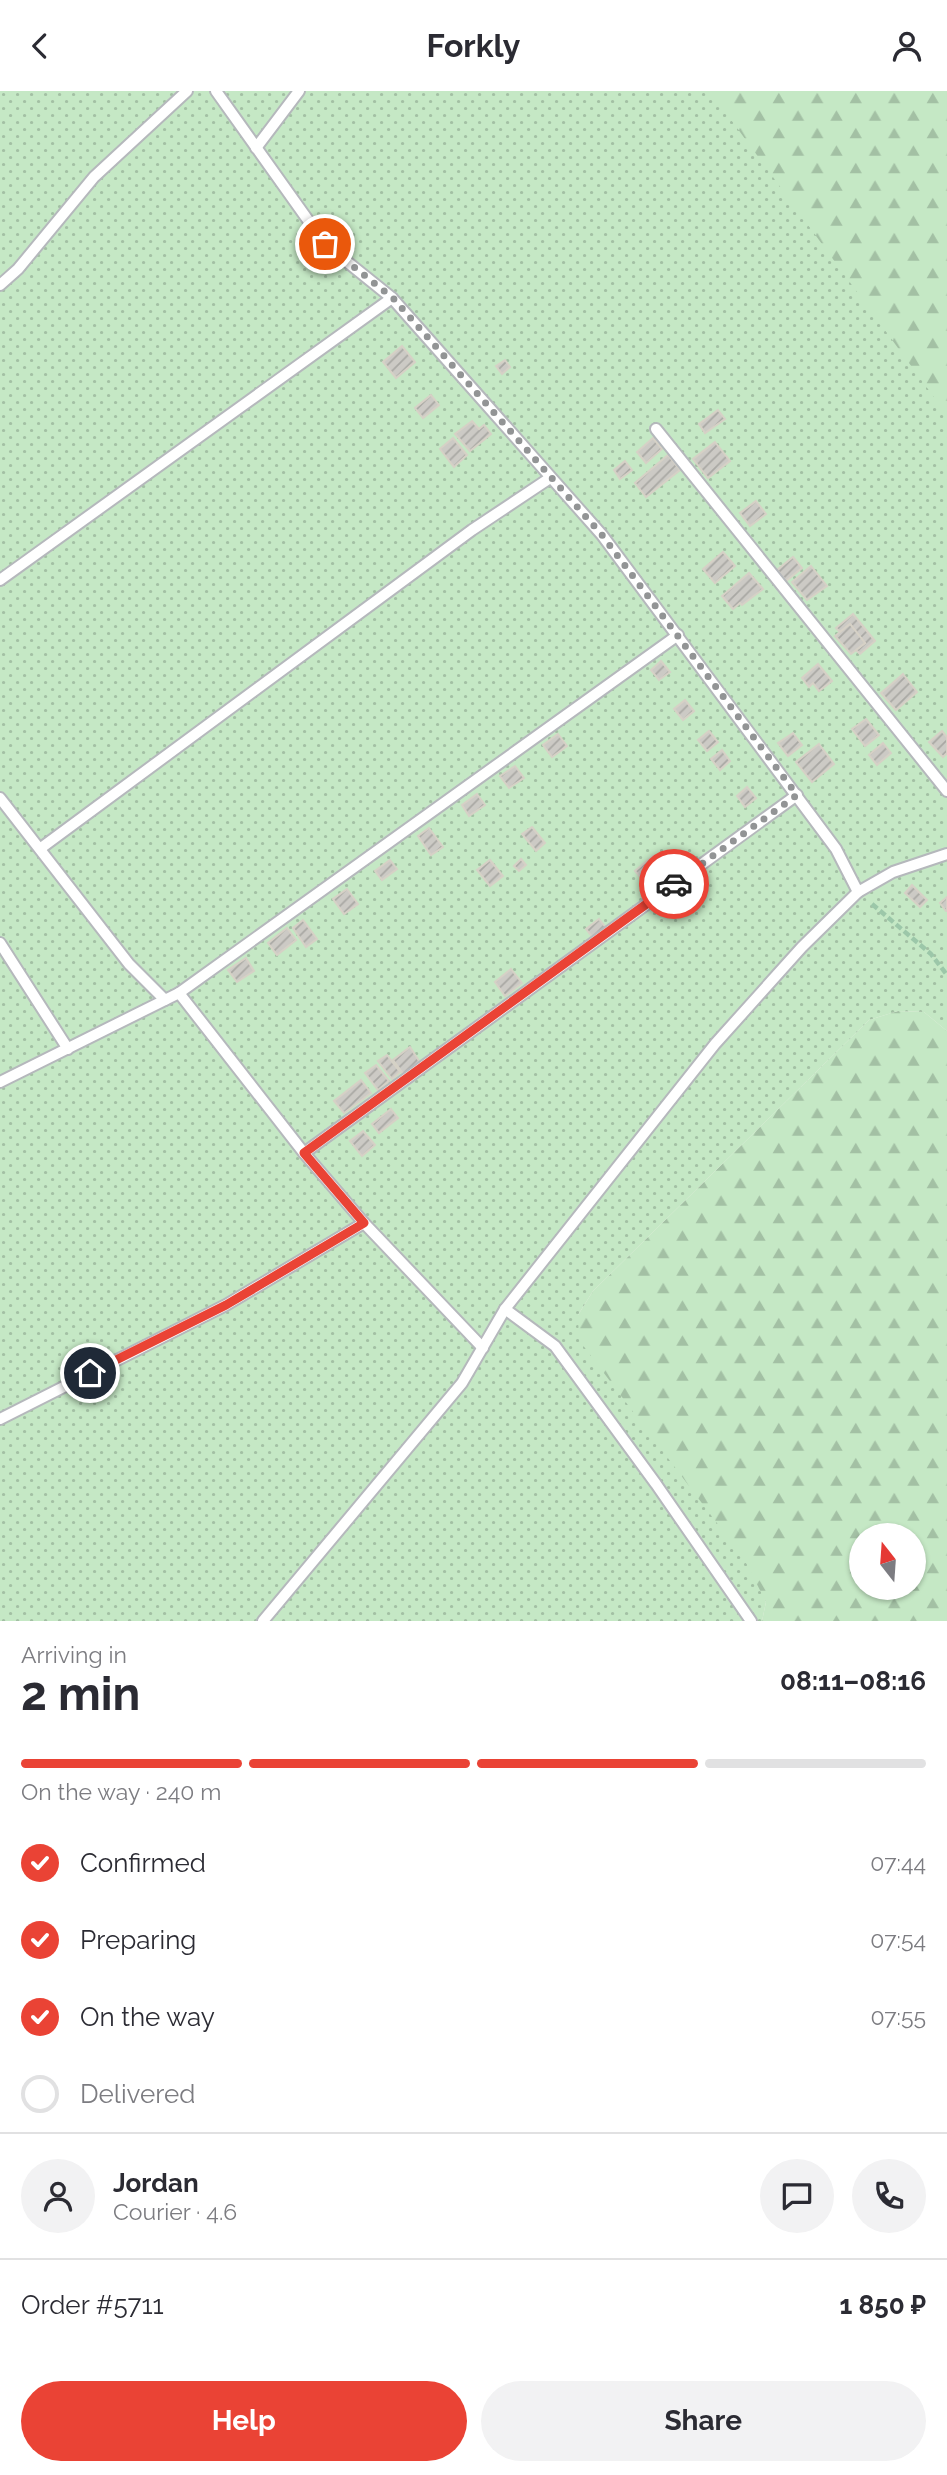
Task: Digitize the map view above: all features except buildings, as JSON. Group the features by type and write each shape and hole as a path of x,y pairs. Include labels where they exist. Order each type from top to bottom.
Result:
{"lane":[{"path":"0,285 18,269 94,177 187,91"},
{"path":"216,91 325,244 393,298 602,535 836,849 858,892"},
{"path":"256,148 299,91"},
{"path":"0,580 393,298"},
{"path":"656,429 947,791"},
{"path":"41,848 472,530 550,478"},
{"path":"0,1082 179,993 678,635"},
{"path":"304,1153 797,795"},
{"path":"0,798 129,964 165,1000"},
{"path":"263,1621 462,1383 505,1309 715,1044 802,947 858,892 893,872 947,855"},
{"path":"0,943 68,1049"},
{"path":"179,993 304,1153 364,1223 483,1348"},
{"path":"0,1419 226,1305 364,1223"},
{"path":"505,1309 555,1346 656,1484 751,1621"}],"path":[{"path":"858,892 931,954 947,975"}],"green space":[{"path":"0,91 710,91 947,415 947,1031 924,1012 898,1011 869,1020 593,1291 578,1315 579,1340 744,1559 766,1602 762,1621 0,1621"},
{"path":"589,91 947,91 947,458"},
{"path":"898,1011 924,1012 947,1031 947,1621 762,1621 766,1602 578,1340 578,1315 593,1291 869,1020"}],"way so far":[{"path":"325,244 393,298 602,535 797,795 674,884"}],"route":[{"path":"90,1373 226,1305 364,1223 304,1153 674,884"}]}
